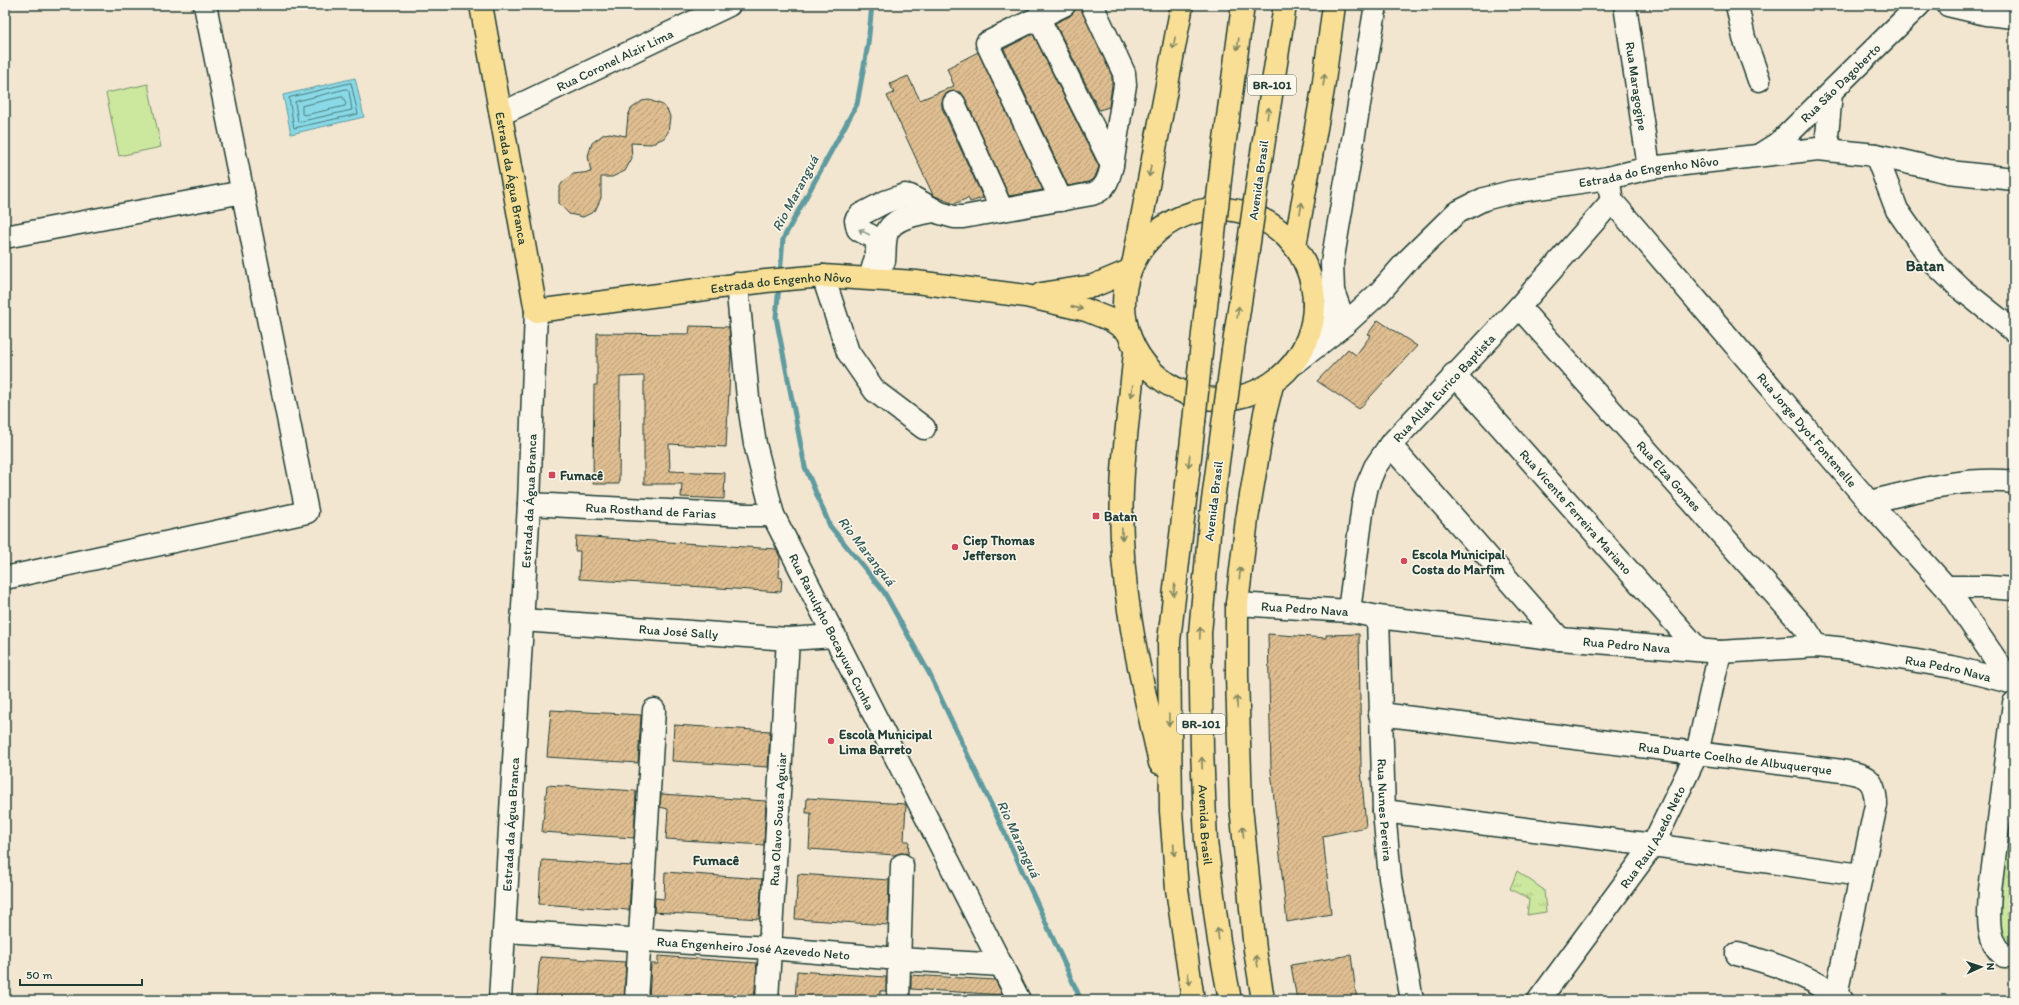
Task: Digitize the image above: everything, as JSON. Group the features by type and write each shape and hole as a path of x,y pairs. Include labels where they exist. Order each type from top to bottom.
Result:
{"main road":[{"name":"Estrada da Água Branca","path":"481,5 536,311"},
{"path":"1132,265 1148,240 1166,224 1188,214 1211,209 1234,210 1258,217 1278,229 1295,246 1309,274 1314,304 1310,336 1295,363 1272,385 1243,398 1212,401 1182,393 1155,376 1136,352 1127,331 1123,312 1124,291 1132,265 1182,5"},
{"name":"BR-101","path":"1193,1000 1177,889 1171,812 1169,641 1222,162 1243,5"},
{"name":"Avenida Brasil","path":"1230,1000 1219,941 1206,842 1202,749 1200,633 1210,523 1220,447 1284,5"},
{"path":"1295,246 1323,89 1334,5"},
{"name":"Estrada do Engenho Nôvo","path":"1026,296 1093,286 1132,265"},
{"name":"Estrada do Engenho Nôvo","path":"536,311 766,280 823,276 877,279 1026,296 1086,310 1111,320 1127,331"},
{"path":"1136,352 1125,442 1122,485 1125,580 1137,657 1171,812"},
{"path":"1263,1000 1255,950 1241,806 1237,676 1237,604 1247,519 1265,413 1272,385"}],"street":[{"path":"5,578 307,512 205,5"},
{"name":"Rua Coronel Alzir Lima","path":"500,114 729,5"},
{"path":"1061,200 988,43 1064,5"},
{"path":"877,279 876,242 874,238 858,229 856,220 860,215 885,202 905,195 910,196 934,211 954,217 1096,193 1109,178 1125,85 1124,73 1092,5"},
{"path":"1340,328 1333,291 1332,263 1376,5"},
{"name":"Rua Maragogipe","path":"1626,5 1649,168"},
{"path":"1737,5 1744,38 1759,80"},
{"name":"Rua São Dagoberto","path":"1759,156 1780,142 1919,5"},
{"path":"1948,5 1986,14 2014,17"},
{"path":"1038,17 1112,165"},
{"path":"1831,93 1827,136 1831,149"},
{"path":"954,103 1002,210"},
{"name":"Estrada do Engenho Nôvo","path":"1295,363 1340,328 1378,293 1456,213 1484,199 1511,192 1608,178 1649,168 1759,156 1782,152 1831,149 1876,156 1949,172 2014,179"},
{"path":"1876,156 1897,210 1935,264 1960,288 2014,331"},
{"name":"Rua Jorge Dyot Fontenelle","path":"1608,178 1612,200 1868,502 1946,587 2012,682"},
{"path":"5,237 243,192"},
{"name":"Rua Allah Eurico Baptista","path":"1349,612 1363,505 1367,486 1375,467 1390,445 1454,374 1519,307 1612,200"},
{"path":"877,279 886,234 890,228 910,216 934,211"},
{"path":"823,276 848,352 875,391 924,428"},
{"name":"Rua Ranulpho Bocayuva Cunha","path":"737,284 748,398 754,436 773,515 1019,1000"},
{"path":"1314,304 1340,328"},
{"name":"Rua Elza Gomes","path":"1519,307 1806,628 1816,646"},
{"name":"Estrada da Água Branca","path":"500,1000 529,504 536,311"},
{"name":"Rua Vicente Ferreira Mariano","path":"1454,374 1698,649"},
{"path":"1390,445 1560,639"},
{"path":"1868,502 1938,486 1994,480 2014,482"},
{"name":"Rua Rosthand de Farias","path":"529,504 773,515"},
{"path":"1946,587 1987,586 2014,589"},
{"name":"Rua Pedro Nava","path":"1237,604 1349,612 1378,617 1560,639 1698,649 1720,652 1816,646 1876,653 1952,667 2012,682"},
{"name":"Rua Nunes Pereira","path":"1378,617 1384,810 1390,878 1412,1000"},
{"name":"Rua José Sally","path":"522,620 788,639 835,636"},
{"name":"Rua Olavo Sousa Aguiar","path":"767,1000 788,639"},
{"name":"Rua Raul Azedo Neto","path":"1539,1000 1652,845 1697,753 1720,652"},
{"path":"2014,704 1991,882 1989,921 1993,943 2004,956 2014,956"},
{"path":"636,1000 654,710"},
{"name":"Rua Duarte Coelho de Albuquerque","path":"1380,714 1842,770 1858,773 1870,780 1875,790 1876,805 1860,874 1839,998"},
{"path":"1384,810 1860,874"},
{"path":"898,1000 902,865"},
{"name":"Rua Engenheiro José Azevedo Neto","path":"505,931 640,939 899,959 1002,965"},
{"path":"1737,954 1773,963 1802,976 1839,998"}],"green space":[{"path":"148,84 161,147 119,156 106,93"},
{"path":"2014,733 2014,948 2011,948 2000,940 1994,914"},
{"path":"1517,871 1544,890 1546,912 1527,915 1529,899 1510,889"}],"water":[{"path":"355,78 364,117 291,134 283,95"}],"building":[{"path":"1080,5 1112,76 1109,107 1099,110 1055,23 1070,16 1076,7"},
{"path":"1033,34 1099,167 1094,179 1089,182 1068,186 1004,49"},
{"path":"978,52 1043,190 1009,196 965,98 961,93 955,91 949,92 944,96 942,108 983,198 970,202 968,198 954,204 933,195 887,96 894,93 890,84 908,76 920,100 954,86 947,68"},
{"path":"649,100 663,105 668,111 670,117 668,132 664,138 651,144 631,143 632,158 625,171 612,177 601,177 601,198 595,211 583,217 569,214 559,203 559,189 562,183 573,174 591,172 588,156 592,143 604,134 610,133 626,136 628,116 631,109 642,101"},
{"path":"1378,320 1417,346 1359,409 1317,381 1348,349 1356,355 1371,335 1368,334"},
{"path":"690,326 729,327 731,354 726,447 669,444 670,471 725,473 724,499 681,497 682,484 644,484 644,376 620,377 619,484 593,484 594,385 597,385 597,333 689,334"},
{"path":"576,536 776,549 780,557 779,577 782,578 781,592 579,579 580,551 575,551"},
{"path":"1268,634 1326,638 1326,635 1359,634 1361,769 1366,827 1323,836 1331,914 1287,922 1271,770"},
{"path":"551,710 641,715 638,763 547,757"},
{"path":"674,725 770,731 768,767 672,761"},
{"path":"547,785 636,791 634,838 542,832"},
{"path":"661,794 766,801 764,845 666,839 668,809 660,807"},
{"path":"807,798 906,804 904,841 909,841 908,854 902,853 895,855 809,849 811,813 806,813"},
{"path":"542,860 632,866 629,910 539,904"},
{"path":"665,872 762,879 759,919 654,912 655,898 664,899"},
{"path":"798,874 889,880 888,925 795,919"},
{"path":"1351,955 1357,1000 1297,1000 1291,965"},
{"path":"658,956 757,963 754,1000 649,1000 651,964 658,964"},
{"path":"540,957 626,962 624,1000 536,998"},
{"path":"797,971 886,977 886,991 880,991 880,1000 795,1000"},
{"path":"911,975 995,980 1003,995 911,989"}],"waterway":[{"name":"Rio Maranguá","path":"780,274 783,239 857,104 868,44 872,5"},
{"name":"Rio Maranguá","path":"779,286 776,317 805,467 830,526 884,592 929,673 1015,855 1081,1000"}],"place":[{"name":"Fumacê","path":"552,475"},
{"name":"Batan","path":"1096,516"},
{"name":"Ciep Thomas Jefferson","path":"955,547"},
{"name":"Escola Municipal Costa do Marfim","path":"1404,561"},
{"name":"Escola Municipal Lima Barreto","path":"831,741"}],"district":[{"name":"Batan","path":"1925,266"},
{"name":"Fumacê","path":"716,860"}]}
